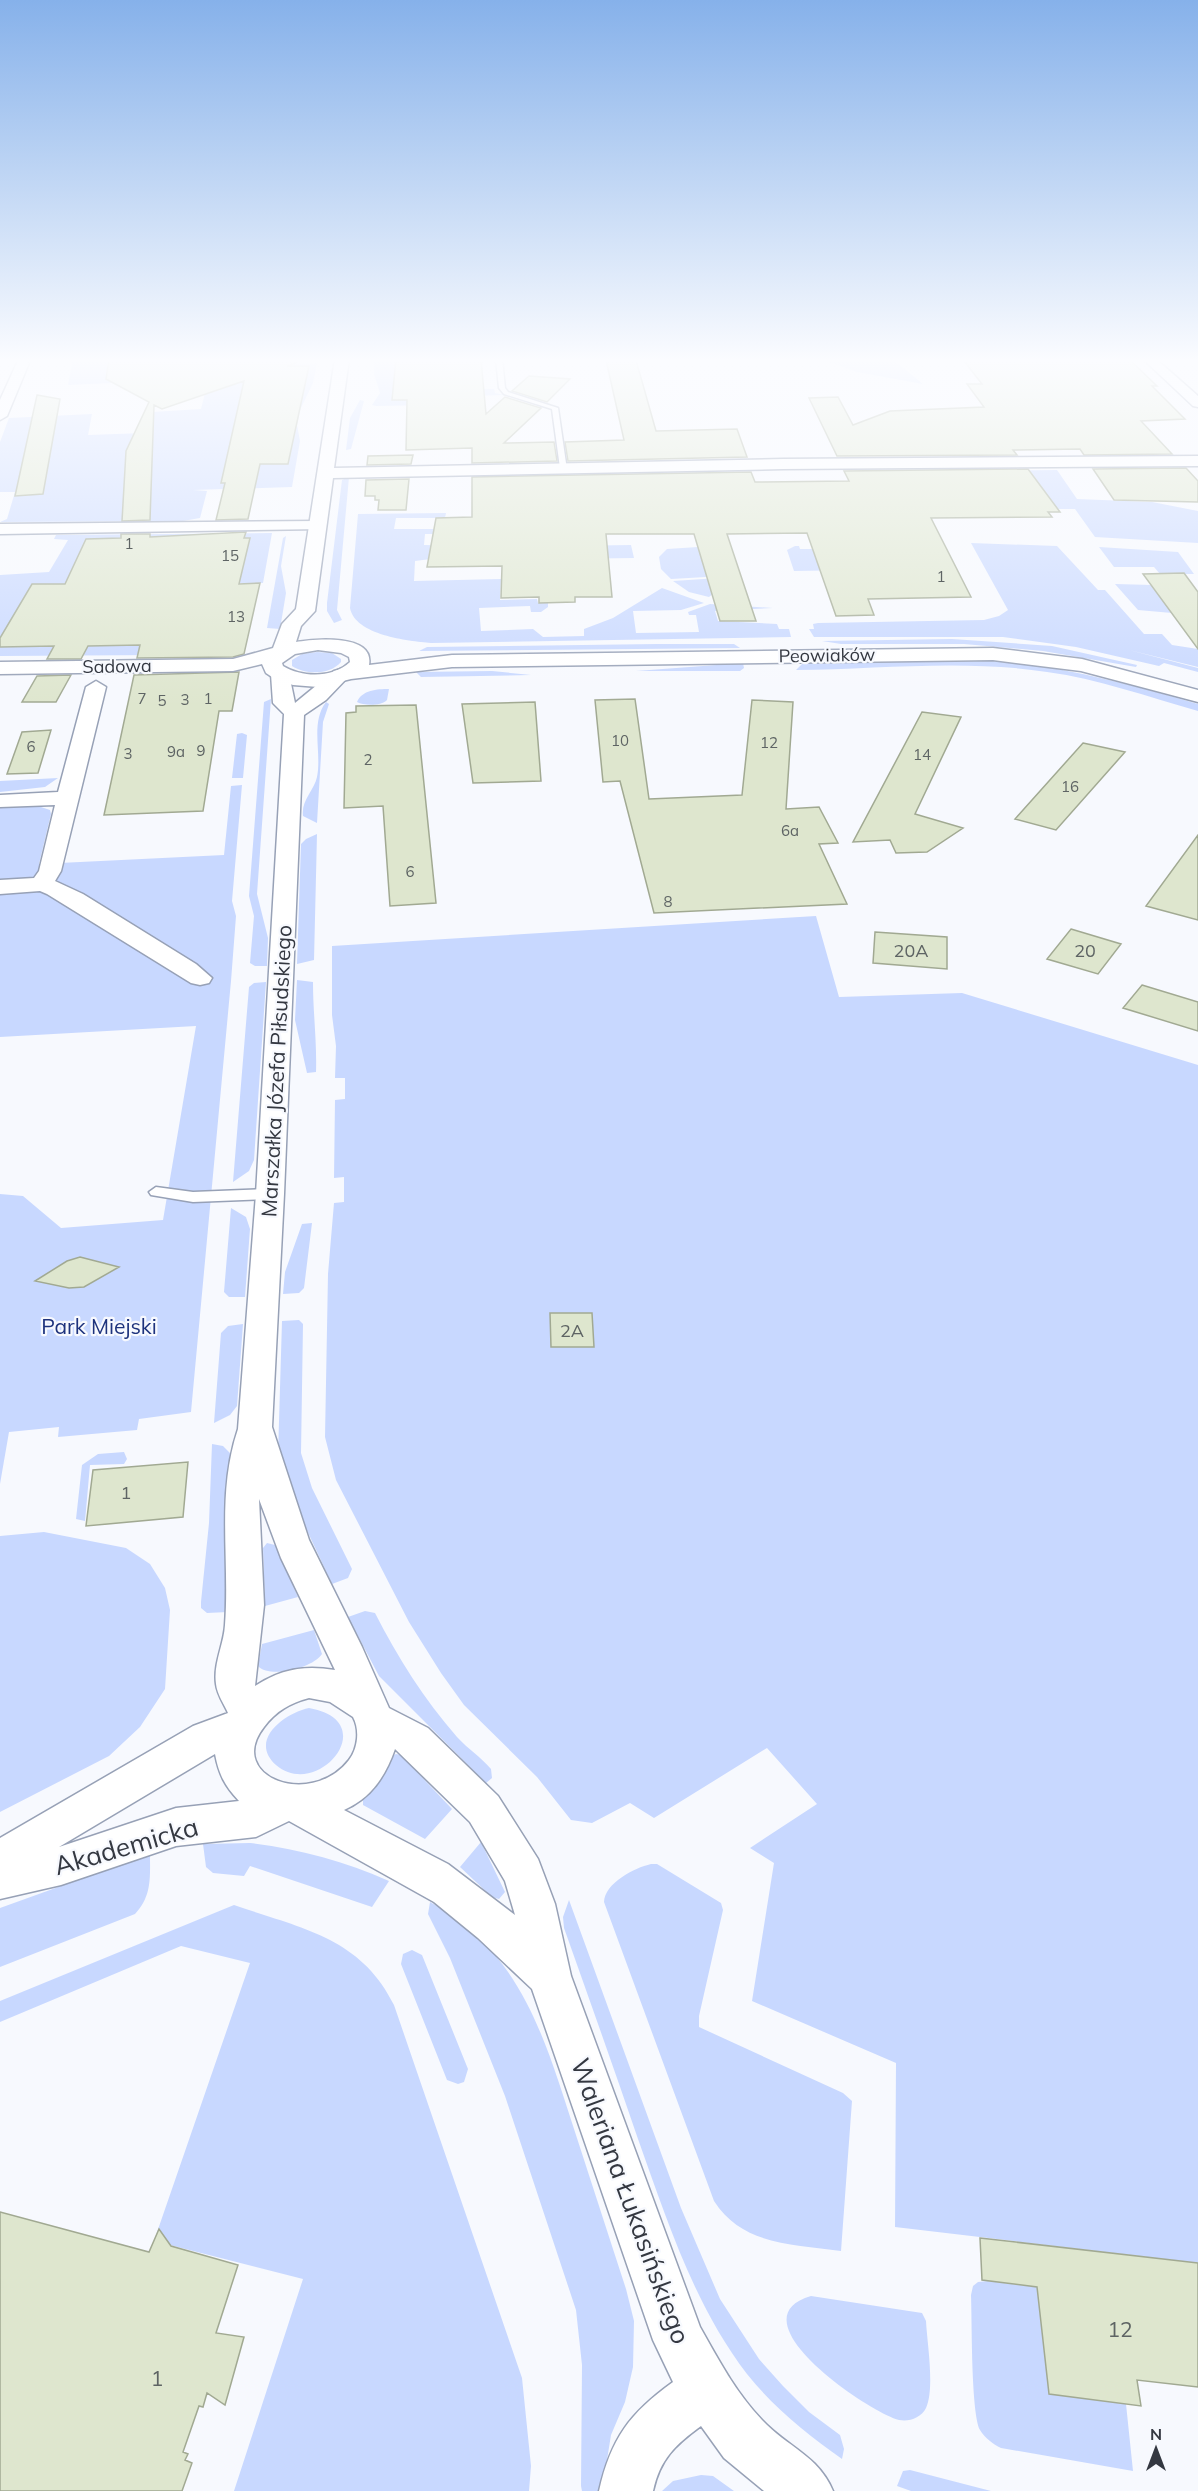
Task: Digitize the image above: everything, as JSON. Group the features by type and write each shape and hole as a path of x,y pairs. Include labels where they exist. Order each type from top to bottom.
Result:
{"street":[{"name":"Marszałka Józefa Piłsudskiego","path":"245,1719 235,1683 244,1628 243,1489 249,1443 255,1429 270,1194 294,713 283,703 280,663 292,624 305,611 324,475"},
{"path":"0,529 317,526"},
{"path":"294,713 360,663 359,654 347,647 305,611"},
{"name":"Peowiaków","path":"452,661 308,644 280,663 313,680 452,661 993,654 1082,665 1198,696"},
{"name":"Sadowa","path":"0,668 280,663"},
{"path":"41,885 50,871 96,687"},
{"path":"0,801 68,793"},
{"path":"0,886 41,885 55,889 200,978"},
{"name":"Marszałka Józefa Piłsudskiego","path":"255,1429 263,1444 270,1479 299,1558 358,1675 371,1713"},
{"path":"320,1682 339,1685 355,1693 371,1713 377,1739 373,1758 361,1776 344,1791 322,1800 292,1804 267,1798 252,1788 241,1775 236,1760 236,1743 245,1719 264,1699 281,1689 300,1683 320,1682"},
{"name":"Waleriana Łukasińskiego","path":"371,1713 414,1740 484,1809 523,1873 534,1904 549,1976 660,2293 679,2340 706,2390 743,2439 806,2491"},
{"name":"Akademicka","path":"0,1860 207,1738 245,1719"},
{"name":"Waleriana Łukasińskiego","path":"292,1804 436,1880 489,1920 549,1976"},
{"name":"Akademicka","path":"0,1879 61,1866 176,1827 256,1818 292,1804"},
{"path":"626,2491 629,2469 645,2438 706,2390"}],"lane":[{"path":"156,1192 192,1197 270,1194"}],"green space":[{"path":"0,475 294,475 292,487 193,490 207,491 200,518 183,521 0,522 7,519 15,492 0,492"},
{"path":"891,475 1061,475 1077,499 1152,502 1198,511 1198,543 1095,537 1075,509 1046,509"},
{"path":"349,477 337,610 342,620 334,623 327,611 327,603 342,480"},
{"path":"446,513 445,518 396,518 394,529 456,529 456,534 425,534 424,545 476,546 474,566 460,567 462,555 415,561 414,581 501,579 500,600 537,599 538,603 548,603 548,607 541,612 531,612 530,606 479,608 481,631 533,629 543,637 584,636 584,629 613,618 662,588 704,603 681,610 633,611 636,633 699,632 696,615 689,615 688,612 710,604 773,608 715,611 718,621 777,624 779,629 789,629 791,637 431,643 384,635 362,625 354,617 350,608 358,514"},
{"path":"272,533 263,583 171,584 160,655 0,656 0,575 49,572 68,540 54,539 56,535"},
{"path":"286,536 281,566 286,593 280,629 267,628 283,538"},
{"path":"971,543 1057,546 1098,590 1105,590 1144,634 1162,634 1172,645 1198,649 1198,667 1129,650 1198,668 1198,672 1164,663 1159,666 1076,647 1003,637 814,637 809,629 814,629 813,624 818,623 984,620 999,616 1008,610"},
{"path":"631,545 634,558 484,560 485,547"},
{"path":"799,546 800,549 842,549 856,570 794,571 787,550"},
{"path":"698,547 741,575 671,579 661,569 659,557 667,549"},
{"path":"1099,547 1178,552 1194,574 1160,574 1154,567 1114,567"},
{"path":"734,577 709,597 689,592 673,581"},
{"path":"1115,584 1152,585 1172,613 1138,610"},
{"path":"952,639 1052,646 1137,665 1136,667 1043,651 964,644 841,644 822,641"},
{"path":"734,644 740,648 419,651 427,647"},
{"path":"332,653 341,659 341,662 331,669 318,672 304,671 292,666 292,660 302,654"},
{"path":"1001,661 1051,668 1125,684 1198,704 1198,711 1086,679 1016,668 953,665 796,670 802,664 810,662"},
{"path":"743,663 744,668 740,671 636,671"},
{"path":"492,671 531,675 421,677 416,672"},
{"path":"389,689 387,700 381,703 368,705 357,702 366,693"},
{"path":"271,699 257,894 268,938 267,966 255,966 250,963 254,916 249,896 264,702"},
{"path":"326,702 329,704 323,722 317,823 303,816 303,810 317,777 317,729 321,710"},
{"path":"237,734 247,735 243,778 232,778"},
{"path":"58,778 45,787 0,792 0,781"},
{"name":"Park Miejski","path":"242,785 232,901 236,916 231,981 191,1412 139,1419 137,1430 58,1437 59,1427 9,1432 0,1484 0,1194 23,1196 61,1228 163,1220 196,1026 0,1037 0,807 35,805 50,810 39,864 224,855 231,786"},
{"path":"317,834 314,960 297,964 301,844"},
{"path":"816,916 839,997 962,993 1198,1065 1198,2263 895,2227 896,2063 752,2001 774,1863 750,1848 817,1804 767,1748 654,1818 630,1803 592,1823 571,1820 537,1777 464,1705 441,1673 409,1622 336,1480 325,1437 328,1274 334,1203 344,1202 344,1177 334,1178 335,1100 345,1099 345,1078 335,1078 332,946"},
{"path":"297,980 313,982 316,1072 307,1073 295,1020"},
{"path":"266,982 254,1160 249,1171 233,1182 249,987 254,983"},
{"path":"231,1208 246,1217 250,1229 245,1297 229,1297 224,1292"},
{"path":"312,1223 304,1288 299,1293 283,1294 285,1272 302,1224"},
{"path":"299,1320 303,1324 301,1453 312,1488 352,1569 348,1578 332,1584 290,1494 278,1455 282,1321"},
{"path":"243,1324 237,1406 230,1415 214,1423 221,1333 228,1326"},
{"path":"212,1444 223,1446 232,1455 228,1612 207,1613 201,1608 201,1602 209,1523"},
{"path":"124,1452 127,1459 124,1464 90,1465 85,1521 76,1519 82,1465 98,1454"},
{"path":"44,1532 126,1548 150,1564 165,1588 170,1610 165,1689 140,1727 109,1756 0,1812 0,1536"},
{"path":"267,1543 275,1545 298,1597 265,1606 263,1548"},
{"path":"365,1611 375,1613 412,1678 445,1723 491,1769 492,1778 486,1783 379,1676 348,1617"},
{"path":"314,1630 322,1654 310,1664 281,1672 264,1670 258,1666 262,1644"},
{"path":"309,1708 331,1716 341,1727 343,1741 336,1755 325,1766 309,1773 293,1773 276,1765 268,1756 266,1746 268,1737 281,1722"},
{"path":"401,1755 452,1809 425,1839 363,1805 363,1800 381,1780 392,1756"},
{"path":"481,1842 505,1892 499,1899 492,1897 460,1867"},
{"path":"250,1843 321,1857 355,1867 389,1881 372,1907 250,1866 244,1876 213,1873 206,1867 203,1844"},
{"path":"150,1854 150,1879 147,1893 135,1914 0,1967 0,1908"},
{"path":"651,1864 657,1864 721,1903 723,1910 699,2016 699,2027 843,2093 852,2101 841,2251 787,2244 754,2235 739,2227 726,2216 714,2201 604,1902 609,1889 622,1877"},
{"path":"569,1900 681,2208 720,2299 759,2359 809,2412 840,2435 844,2449 842,2459 792,2420 757,2386 728,2347 697,2291 660,2200 564,1928 563,1917"},
{"path":"430,1902 461,1922 487,1946 508,1972 526,2001 553,2064 626,2289 634,2321 633,2367 625,2402 611,2435 602,2491 582,2491 581,2486 582,2365 576,2310 505,2096 450,1958 428,1914"},
{"path":"234,1905 305,1929 346,1950 364,1964 380,1982 394,2005 522,2378 531,2466 529,2491 234,2491 303,2279 154,2241 250,1963 181,1946 0,2022 0,2001"},
{"path":"412,1950 422,1955 468,2069 464,2082 458,2084 447,2080 401,1964 403,1954"},
{"path":"988,2281 1037,2287 1049,2394 1126,2404 1133,2471 1001,2448 982,2433 975,2405 971,2295 973,2286 978,2282"},
{"path":"811,2296 922,2313 926,2321 930,2389 929,2400 921,2414 911,2420 899,2420 883,2413 836,2383 813,2363 796,2343 787,2324 791,2308"},
{"path":"910,2470 991,2491 911,2491 897,2486 903,2471"},
{"path":"701,2475 713,2476 734,2491 662,2491 673,2481"}],"building":[{"path":"20,475 46,475 43,494 15,496"},
{"path":"125,475 152,475 150,520 122,521"},
{"path":"223,475 258,475 248,519 216,520 225,483 221,483"},
{"path":"752,475 755,482 849,481 846,475 1033,475 1060,512 1048,512 1052,517 931,518 971,597 868,599 874,615 836,616 807,533 727,534 756,621 720,621 694,534 606,534 612,597 575,597 575,602 539,603 539,597 501,598 502,566 427,567 436,518 472,517 472,477"},
{"path":"1097,475 1193,475 1198,481 1198,502 1114,500"},
{"path":"409,479 406,510 378,510 379,500 375,500 375,496 365,496 366,480"},
{"path":"246,532 244,538 250,538 239,584 260,583 244,654 233,657 137,658 140,645 88,646 81,659 47,659 54,646 0,647 0,638 32,584 65,584 86,539 121,538 121,534 150,534 150,537"},
{"path":"1184,573 1198,592 1198,649 1143,574"},
{"path":"239,672 232,711 219,711 203,811 104,815 134,675"},
{"path":"71,675 56,702 22,702 37,676"},
{"path":"635,699 649,799 742,795 752,700 793,702 786,809 819,807 838,843 819,844 847,904 654,913 620,781 603,782 595,700"},
{"path":"535,702 541,781 473,783 462,704"},
{"path":"416,705 436,903 390,906 383,806 344,808 346,713 356,712 356,706"},
{"path":"922,712 961,717 915,814 963,828 927,852 896,853 890,840 853,842"},
{"path":"51,730 38,773 7,774 22,732"},
{"path":"1083,743 1125,752 1056,830 1015,819"},
{"path":"1198,835 1198,920 1146,906"},
{"path":"1071,929 1121,944 1098,974 1047,959"},
{"path":"875,932 947,937 947,969 873,963"},
{"path":"1142,985 1198,1002 1198,1031 1123,1008"},
{"path":"80,1257 119,1267 84,1287 69,1288 35,1281 67,1261"},
{"path":"550,1313 592,1313 594,1347 551,1347"},
{"path":"188,1462 183,1517 86,1526 93,1470"},
{"path":"0,2212 149,2252 159,2229 171,2246 238,2265 216,2333 244,2337 225,2405 207,2393 203,2407 199,2406 183,2452 188,2454 185,2460 192,2463 182,2491 0,2491"},
{"path":"980,2238 1198,2263 1198,2387 1137,2380 1141,2406 1049,2394 1037,2287 982,2280"}]}
